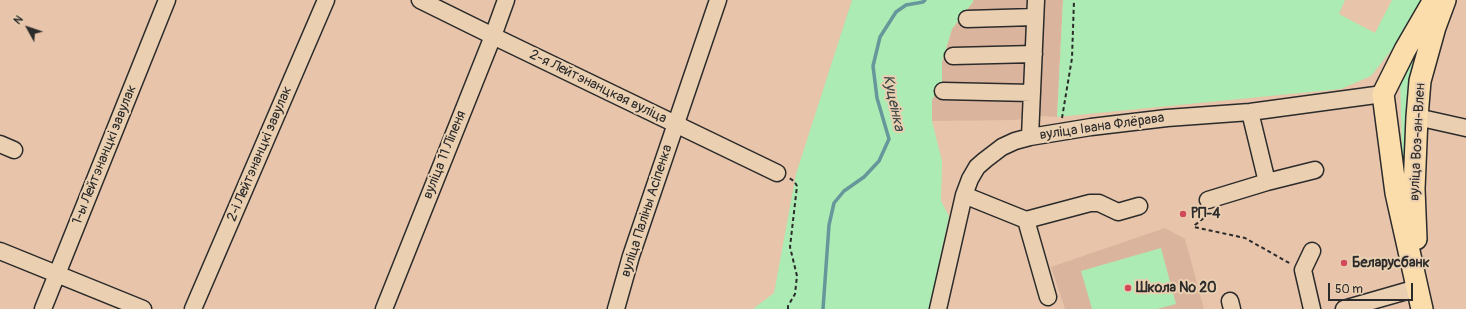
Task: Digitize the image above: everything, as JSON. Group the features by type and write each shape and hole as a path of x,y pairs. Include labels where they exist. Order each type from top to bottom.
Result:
{"main road":[{"path":"1383,94 1405,50 1434,0"},
{"name":"вуліца Воз-ан-Влен","path":"1417,288 1414,188 1420,81 1435,28 1445,0"},
{"name":"вуліца Воз-ан-Влен","path":"1383,94 1396,193 1422,309"}],"street":[{"name":"1-ы Лейтэнанцкі завулак","path":"43,309 167,0"},
{"name":"2-і Лейтэнанцкі завулак","path":"193,309 326,0"},
{"name":"2-я Лейтэнанцкая вуліца","path":"420,0 777,173"},
{"name":"вуліца 11 Ліпеня","path":"384,309 506,0"},
{"name":"вуліца Паліны Асіпенка","path":"616,309 631,256 718,0"},
{"path":"1030,137 1036,0"},
{"path":"967,19 1035,17"},
{"path":"953,56 1034,54"},
{"path":"943,91 1032,93"},
{"name":"вуліца Івана Флёрава","path":"938,309 964,195 970,179 985,160 1015,141 1030,137 1091,127 1167,118 1250,112 1383,94"},
{"path":"1250,112 1267,182"},
{"path":"1417,117 1466,128"},
{"path":"1208,200 1267,182 1315,170"},
{"path":"964,195 1026,220 1090,203 1099,203 1118,212 1139,206"},
{"path":"1026,220 1048,297"},
{"path":"0,251 143,309"},
{"path":"1312,251 1303,270 1312,309"},
{"path":"1344,309 1417,288"}],"path":[{"path":"1063,132 1062,118 1072,58 1074,0"},
{"path":"777,173 782,174 794,182 797,186 790,247 797,276 794,294 788,309"},
{"path":"1208,200 1213,209 1194,227 1246,238 1303,270"}],"shaded area":[{"path":"973,0 1063,0 1057,117 1043,116 1014,120 932,121 932,100 942,82 942,62 952,29"},
{"name":"Школа № 20","path":"1165,228 1185,239 1204,309 1065,309 1051,267"}],"green space":[{"path":"852,0 973,0 952,29 942,62 942,82 932,100 932,121 942,161 941,201 949,216 929,309 753,309 774,293 796,174"},
{"path":"1063,0 1345,0 1339,14 1375,33 1392,0 1421,0 1397,43 1371,76 1341,89 1057,117"},
{"path":"1437,7 1404,185 1400,75"},
{"path":"1161,248 1176,304 1157,309 1092,309 1081,271"}],"waterway":[{"name":"Куцеінка","path":"823,309 829,225 834,203 844,191 864,177 879,161 889,139 877,98 873,66 880,37 896,12 906,5 923,2 925,0"}],"place":[{"name":"РП-4","path":"1183,214"},
{"name":"Беларусбанк","path":"1344,263"},
{"name":"Школа № 20","path":"1128,288"}]}
